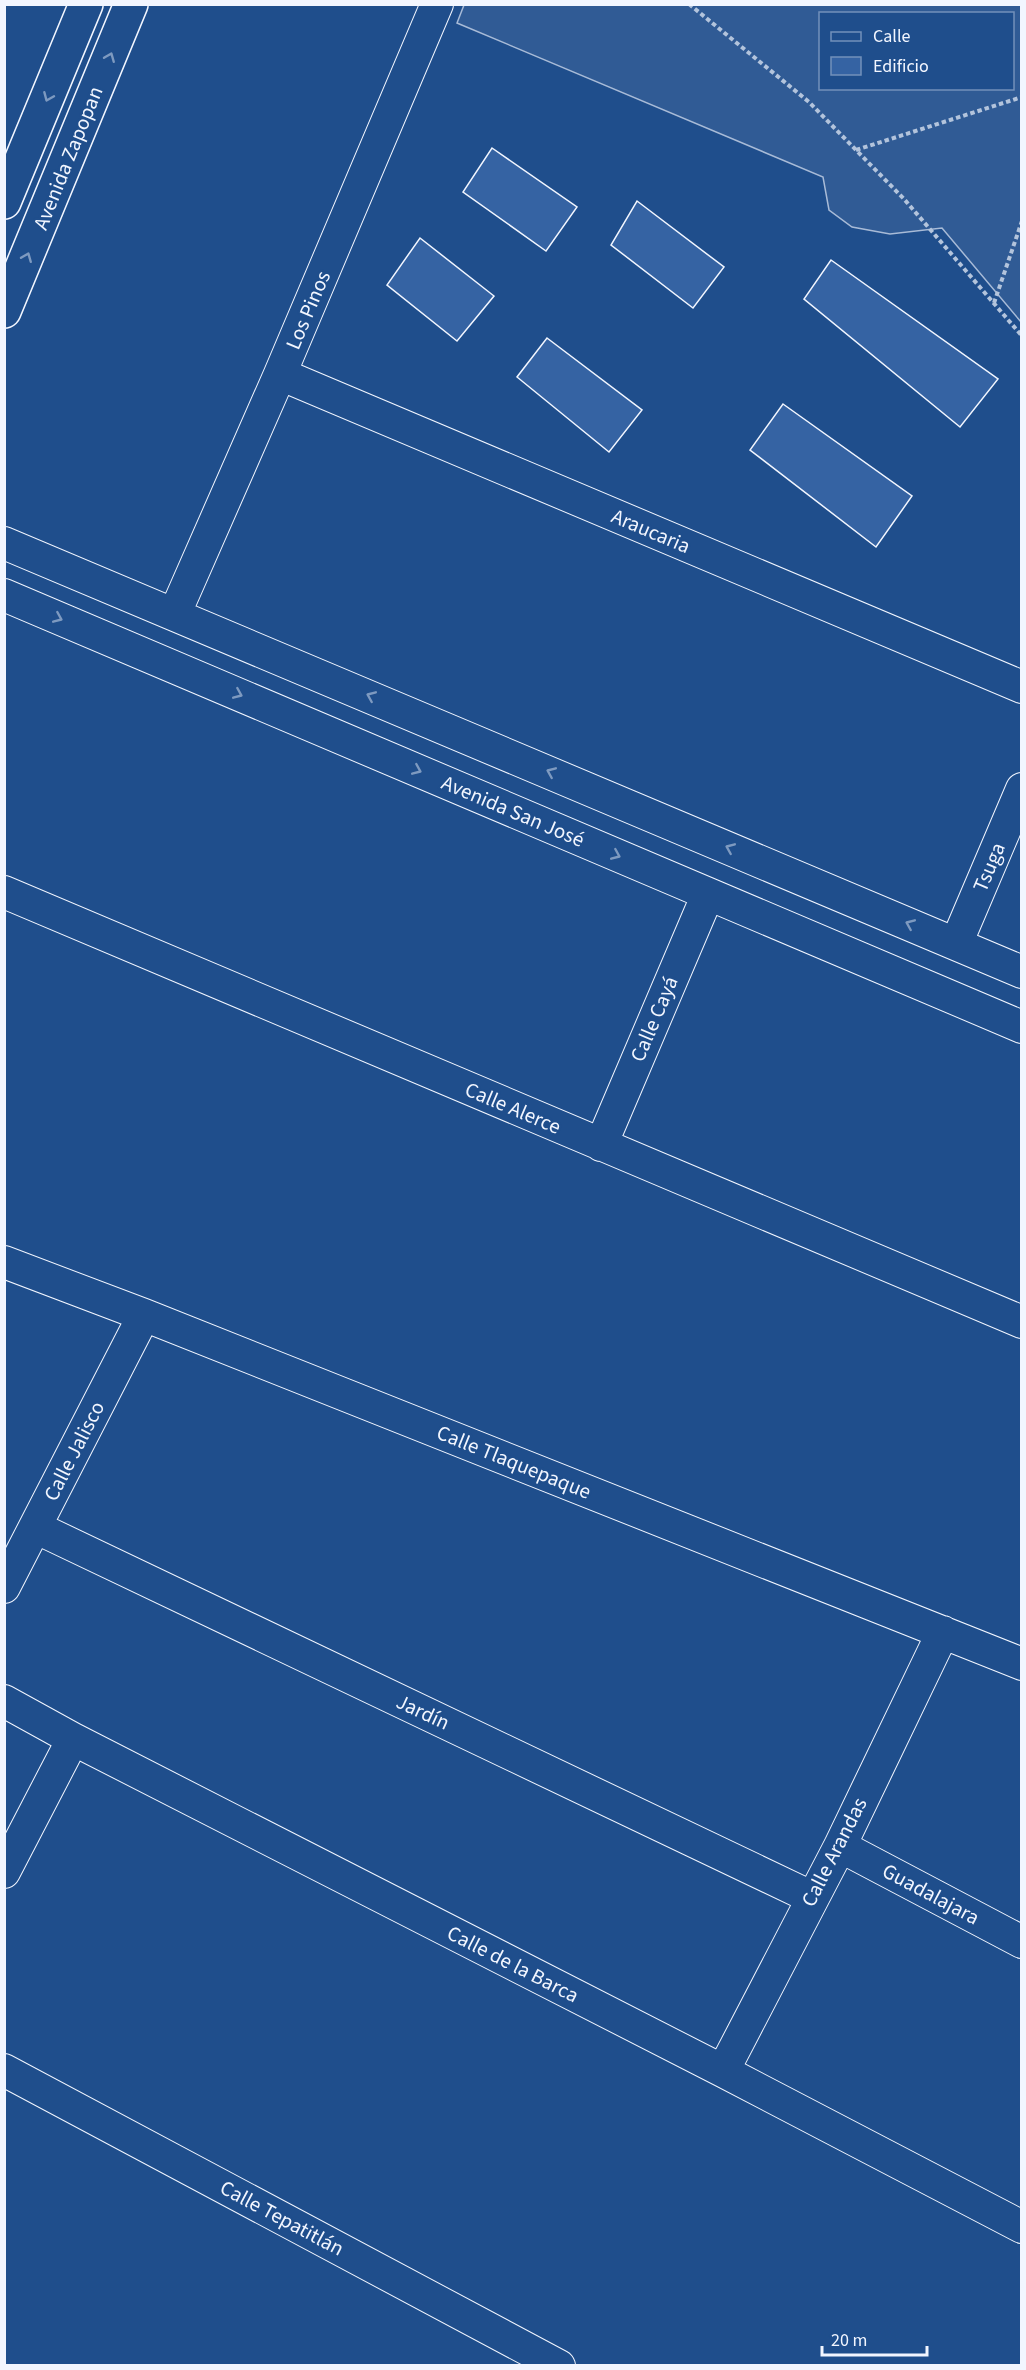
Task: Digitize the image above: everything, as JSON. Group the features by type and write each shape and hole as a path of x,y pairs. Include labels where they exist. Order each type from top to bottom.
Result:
{"street":[{"name":"Avenida Zapopan","path":"4,202 86,4"},
{"name":"Avenida Zapopan","path":"4,311 131,4"},
{"name":"Los Pinos","path":"175,613 280,374 437,4"},
{"name":"Araucaria","path":"280,374 1022,687"},
{"path":"4,543 175,613 1022,972"},
{"name":"Avenida San José","path":"4,595 1022,1027"},
{"name":"Tsuga","path":"956,944 1022,789"},
{"name":"Calle Alerce","path":"4,892 1022,1322"},
{"name":"Calle Cayá","path":"600,1145 708,894"},
{"name":"Calle Tlaquepaque","path":"4,1262 144,1315 1022,1664"},
{"name":"Calle Jalisco","path":"4,1587 144,1315"},
{"name":"Jardín","path":"35,1527 811,1897"},
{"name":"Calle Arandas","path":"723,2071 811,1897 840,1846 943,1632"},
{"name":"Calle de la Barca","path":"4,1701 73,1739 723,2071 1022,2227"},
{"path":"4,1872 73,1739"},
{"name":"Guadalajara","path":"840,1846 1022,1942"},
{"name":"Calle Tepatitlán","path":"4,2070 521,2357 559,2366"}],"path":[{"path":"689,4 808,102 904,199 1022,336"},
{"path":"856,150 1022,97"},
{"path":"993,304 1022,220"}],"shaded area":[{"path":"464,5 1021,5 1021,322 942,228 890,234 852,227 829,210 823,177 457,23"}],"building":[{"path":"492,148 577,207 546,251 463,192"},
{"path":"637,201 724,267 693,308 611,245"},
{"path":"420,238 494,296 457,341 387,285"},
{"path":"831,260 998,379 960,427 804,299"},
{"path":"547,338 642,410 609,452 517,377"},
{"path":"783,404 912,496 876,547 750,450"}]}
